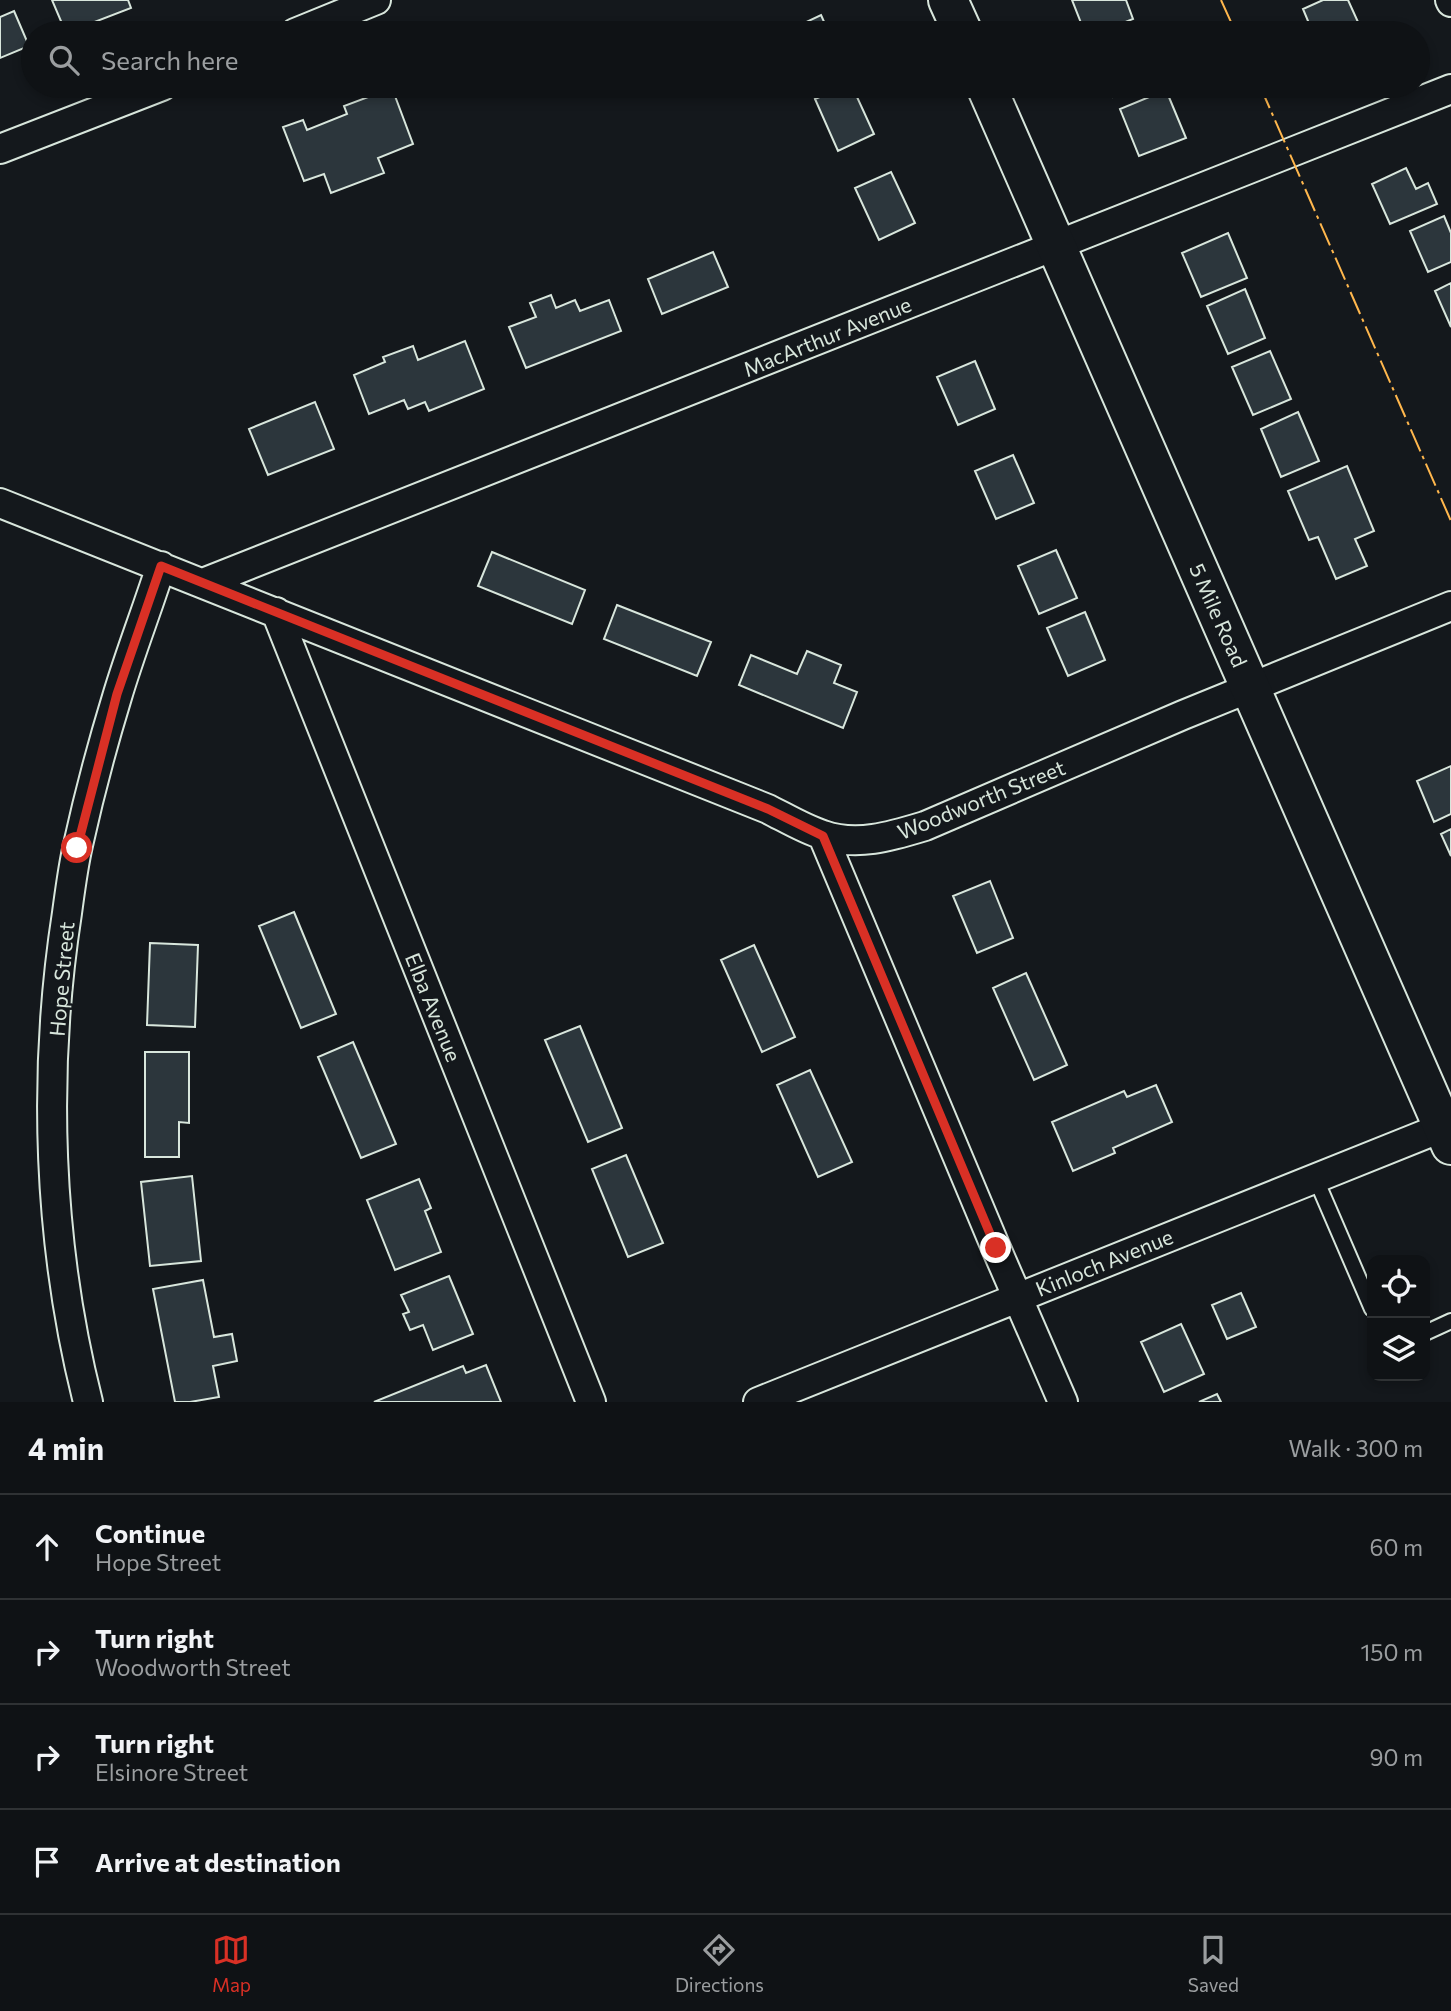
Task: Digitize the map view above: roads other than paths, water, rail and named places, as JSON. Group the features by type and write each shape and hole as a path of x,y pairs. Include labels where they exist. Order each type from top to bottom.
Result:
{"main road":[{"path":"948,0 958,21"},
{"name":"5 Mile Road","path":"991,98 1448,1132"}],"street":[{"path":"324,21 376,0"},
{"name":"MacArthur Avenue","path":"1430,97 1451,89"},
{"path":"0,149 131,98"},
{"name":"MacArthur Avenue","path":"203,583 1428,98"},
{"name":"Woodworth Street","path":"0,503 768,809 823,836 851,841 884,838 925,826 1156,726 1451,606"},
{"name":"Hope Street","path":"88,1402 78,1363 68,1300 58,1227 54,1166 53,1072 60,957 77,848 100,754 117,694 161,566"},
{"name":"Elba Avenue","path":"276,612 592,1402"},
{"path":"823,836 1063,1402"},
{"name":"Kinloch Avenue","path":"758,1402 1315,1177 1448,1132"}],"lane":[{"path":"1315,1177 1367,1297"},
{"path":"1430,1331 1451,1321"}]}
